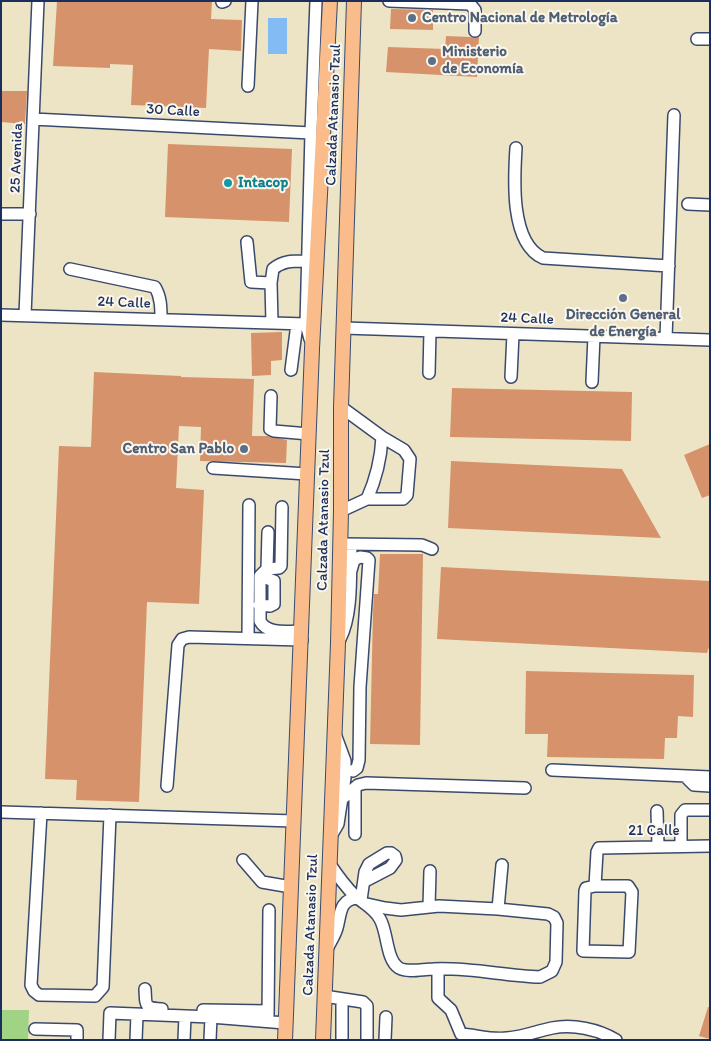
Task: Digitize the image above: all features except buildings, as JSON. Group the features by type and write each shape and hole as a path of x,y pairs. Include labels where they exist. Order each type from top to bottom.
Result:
{"main road":[{"name":"Calzada Atanasio Tzul","path":"285,1040 312,349 330,1"},
{"name":"Calzada Atanasio Tzul","path":"322,1040 338,643 346,544 342,511 341,408 354,1"}],"street":[{"name":"25 Avenida","path":"26,315 38,1"},
{"path":"248,86 252,1"},
{"name":"Calzada Atanasio Tzul","path":"312,349 302,324 308,261 316,1"},
{"path":"389,1 470,4 475,10 476,31"},
{"path":"697,38 710,39"},
{"path":"666,338 674,115"},
{"name":"30 Calle","path":"34,120 311,133"},
{"path":"516,148 514,184 516,205 524,239 535,255 543,258 669,266"},
{"path":"688,204 710,205"},
{"path":"1,214 30,214"},
{"path":"247,242 251,282 271,283"},
{"path":"272,323 271,283 273,269 280,263 288,260 308,261"},
{"path":"70,269 155,287 161,304 161,319"},
{"name":"24 Calle","path":"1,315 302,324"},
{"path":"291,370 302,324"},
{"name":"24 Calle","path":"344,328 710,340"},
{"path":"430,331 430,373"},
{"path":"511,377 513,334"},
{"path":"592,382 594,336"},
{"path":"271,396 270,429 309,434"},
{"path":"341,408 404,450 410,459 407,495 403,499 367,499 342,511"},
{"path":"367,499 381,456 382,437"},
{"path":"213,468 307,474"},
{"path":"248,638 249,506"},
{"path":"264,573 281,566 282,507"},
{"path":"264,573 268,532"},
{"path":"338,643 345,630 348,611 350,574 346,544 422,545 432,549"},
{"path":"350,574 354,560 360,557 367,558 360,687 359,760 357,768 353,771"},
{"path":"264,573 274,581 274,604 270,606 260,605 260,621 264,627 271,631 302,635"},
{"path":"167,786 178,645 182,639 189,637 248,638 302,635"},
{"path":"334,731 345,761 360,785 355,834"},
{"path":"330,838 338,824 343,798 345,761"},
{"path":"552,770 710,777"},
{"path":"685,776 694,785 710,786"},
{"path":"343,798 360,785 525,788"},
{"path":"681,846 681,816 685,810 710,810"},
{"path":"657,811 658,846"},
{"path":"1,812 294,821"},
{"path":"41,813 31,985 39,995 96,996 103,987 110,815"},
{"name":"21 Calle","path":"595,886 597,852 599,848 710,846"},
{"path":"243,860 262,882 291,888"},
{"path":"326,950 336,931 343,905 350,899 362,900 402,910 429,907 498,909 548,914 554,917 558,926 556,962 552,971 540,977 438,969 406,970 399,968 390,957 386,932 380,918 362,900 338,877 329,863"},
{"path":"498,909 502,865"},
{"path":"429,907 430,871"},
{"path":"362,900 364,880"},
{"path":"595,886 628,886 631,888 629,952 583,951 585,891 586,888 595,886"},
{"path":"268,1016 269,910"},
{"path":"386,932 388,924 402,910"},
{"path":"438,969 438,998 455,1015 461,1037 507,1038 539,1033 553,1028 586,1028 616,1040"},
{"path":"145,989 146,1004 150,1009 268,1016 286,1023"},
{"path":"324,996 363,1002 367,1006 367,1040"},
{"path":"342,1000 342,1040"},
{"path":"109,1040 110,1013 211,1017 268,1016"},
{"path":"136,1040 137,1015"},
{"path":"184,1040 185,1016"},
{"path":"385,1040 386,1016"},
{"path":"210,1040 211,1017"},
{"path":"35,1029 77,1035"}],"green space":[{"path":"1,1010 29,1010 28,1040 1,1040"}],"water":[{"path":"268,18 287,18 287,54 268,54"}],"place":[{"name":"Centro Nacional de Metrología","path":"412,18"},
{"name":"Ministerio de Economía","path":"432,61"},
{"name":"Intacop","path":"228,183"},
{"name":"Dirección General de Energía","path":"623,298"},
{"name":"Centro San Pablo","path":"244,449"}]}
